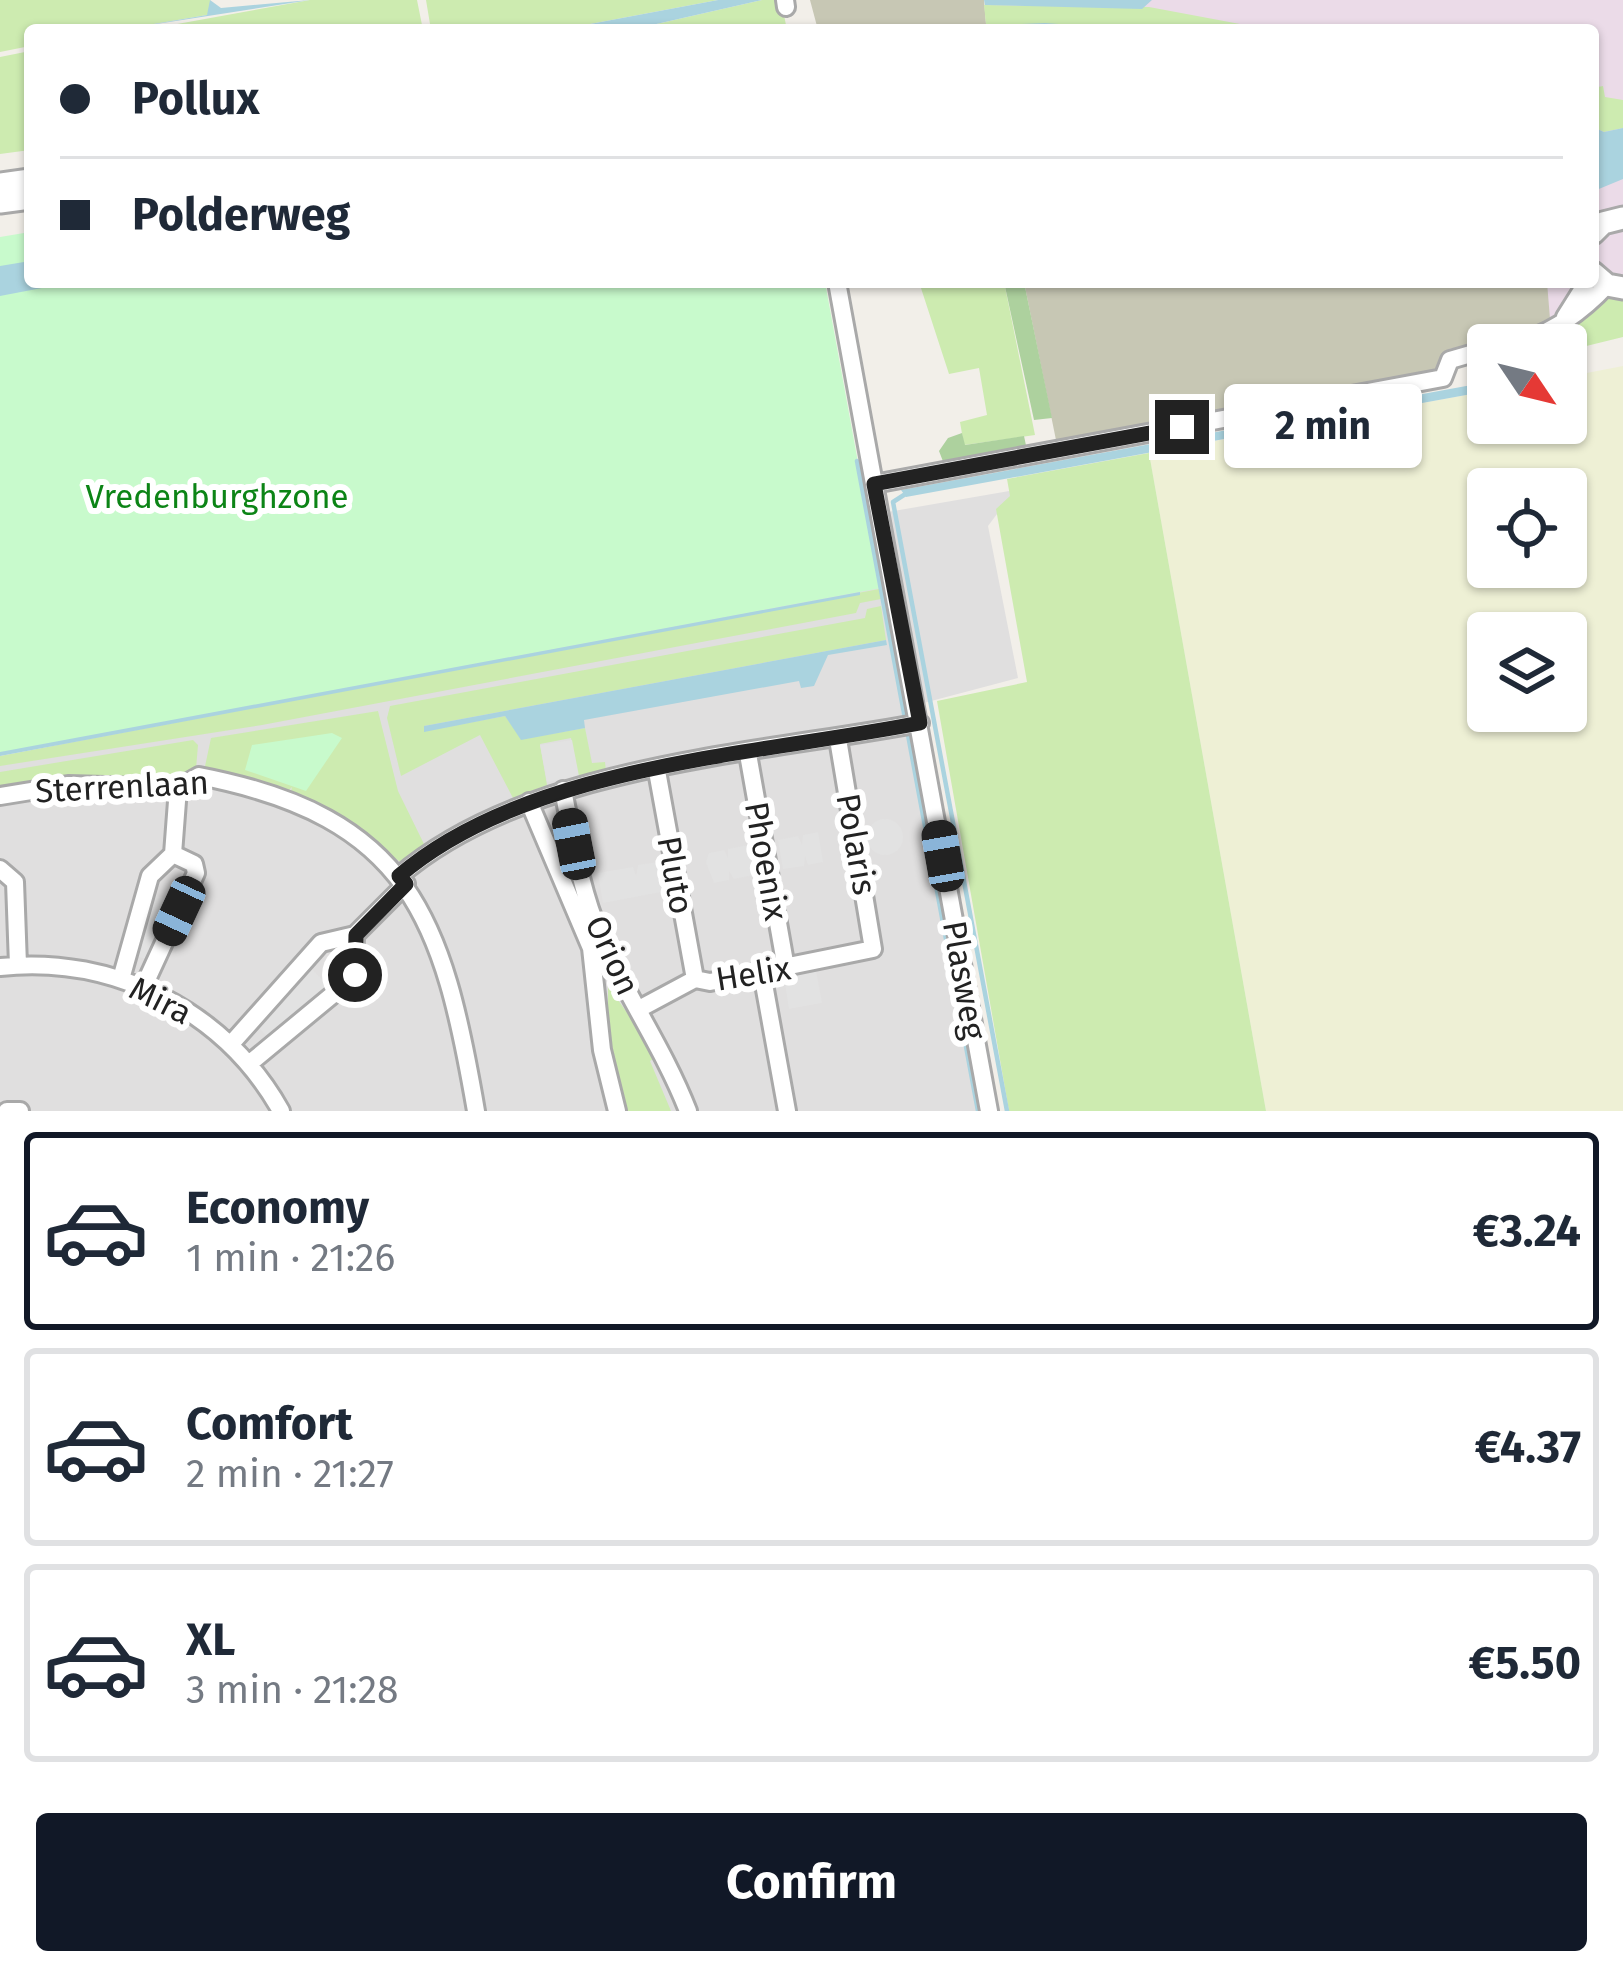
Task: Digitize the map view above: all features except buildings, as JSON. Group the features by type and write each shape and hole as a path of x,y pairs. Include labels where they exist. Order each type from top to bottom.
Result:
{"street":[{"name":"Plasweg","path":"838,288 988,1111"},
{"path":"1560,324 1596,288"},
{"path":"874,484 1443,378 1450,359 1467,355"},
{"path":"250,1063 351,981 356,935 431,850 563,790 920,723"},
{"name":"Polaris","path":"838,739 873,950"},
{"name":"Phoenix","path":"748,754 787,968"},
{"name":"Pluto","path":"657,771 695,979"},
{"name":"Sterrenlaan","path":"0,796 68,784 178,788 199,776 280,800 357,840 402,880 437,939 450,977 476,1111"},
{"path":"121,979 150,875 173,854 178,788"},
{"name":"Orion","path":"563,790 584,891 688,1111"},
{"path":"529,802 592,948 602,1050 617,1111"},
{"path":"144,986 196,873 194,864 173,854"},
{"path":"0,869 15,882 9,966"},
{"path":"231,1044 322,942 356,935"},
{"name":"Helix","path":"639,1009 695,979 710,982 873,950"},
{"name":"Mira","path":"9,966 144,986 231,1044 250,1063 281,1111"},
{"path":"762,973 787,1111"},
{"path":"7,1111 20,1111"}],"shaded area":[{"path":"810,0 984,0 986,24 816,24"},
{"path":"990,0 1623,0 1623,331 1587,338 1587,324 1467,324 1467,361 1412,371 1067,288 1599,288 1599,24 994,24"},
{"path":"1025,288 1547,288 1550,319 1541,324 1467,324 1467,345 1449,349 1432,375 1057,445"},
{"path":"1623,366 1623,1111 1266,1111 1149,453 1467,395 1467,444 1587,444 1587,373"},
{"path":"1015,490 988,526 1018,678 901,709 984,1111 0,1111 0,762 761,534"},
{"path":"572,740 579,776 547,782 540,745"},
{"path":"885,819 898,824 903,837 898,850 885,855 872,850 867,837 872,824"},
{"path":"818,832 823,862 808,865 805,856 804,866 783,869 778,840 798,836 802,845 803,835"},
{"path":"748,845 754,875 734,879 729,871 729,880 714,883 706,862 709,853 724,850 728,858 728,849"},
{"path":"658,862 666,891 603,903 598,873 633,867 636,876 638,865"},
{"path":"150,893 177,903 151,961 133,955"},
{"path":"308,965 332,990 270,1040 256,1024"},
{"path":"816,971 822,1003 789,1009 784,977"}],"green space":[{"path":"0,0 210,0 212,8 207,15 154,24 24,24 24,47 0,52"},
{"path":"310,0 417,0 422,24 177,24"},
{"path":"426,0 718,0 590,24 430,24"},
{"path":"781,0 786,24 656,24"},
{"path":"984,5 1149,7 1240,24 986,24"},
{"path":"24,52 24,151 0,154 0,57"},
{"path":"1603,86 1605,97 1623,100 1623,128 1599,130 1599,87"},
{"name":"Vredenburghzone","path":"24,233 24,288 826,288 881,588 0,753 0,237"},
{"path":"921,288 1005,288 1035,435 964,445 960,422 987,415 979,368 949,374"},
{"path":"1005,288 1025,288 1052,418 1034,420"},
{"path":"1623,294 1623,337 1587,346 1587,324 1573,324"},
{"path":"962,433 965,445 1024,436 1027,450 944,464 939,451 948,438"},
{"path":"1149,453 1266,1111 1009,1111 937,701 1027,682 996,509 1010,496 1007,479"},
{"path":"879,589 881,599 860,603 856,613 262,725 0,766 0,756"},
{"path":"881,606 886,640 424,726 425,731 505,716 522,739 585,728 592,763 605,762 606,771 578,777 571,738 540,744 547,785 513,798 480,735 401,776 387,718 390,706 865,618 867,609"},
{"path":"378,711 398,791 424,844 401,862 290,796 292,787 285,794 204,771 211,738"},
{"path":"332,733 342,738 306,791 245,770 252,745"},
{"path":"193,740 198,745 196,769 178,781 0,788 0,772"},
{"path":"608,986 658,1056 650,1061 671,1111 626,1111 601,1005 608,1003"}],"water":[{"path":"210,0 221,8 310,0 154,24 207,15"},
{"path":"718,0 762,0 656,24 590,24"},
{"path":"984,0 1152,0 1142,9 985,5"},
{"path":"1623,128 1623,179 1599,189 1599,130"},
{"path":"24,262 24,288 42,288 0,296 0,266"},
{"path":"1467,386 1467,395 906,497 901,490"},
{"path":"860,595 0,756 0,752"},
{"path":"886,640 887,645 828,655 814,686 801,688 799,681 584,720 585,728 521,740 505,716 424,732 424,726"}],"waterway":[{"path":"857,461 978,1111"},
{"path":"907,493 893,502 1007,1111"}],"route":[{"path":"355,975 356,935 406,884 399,876 431,850 540,796 920,723 874,484 1182,427"}]}
